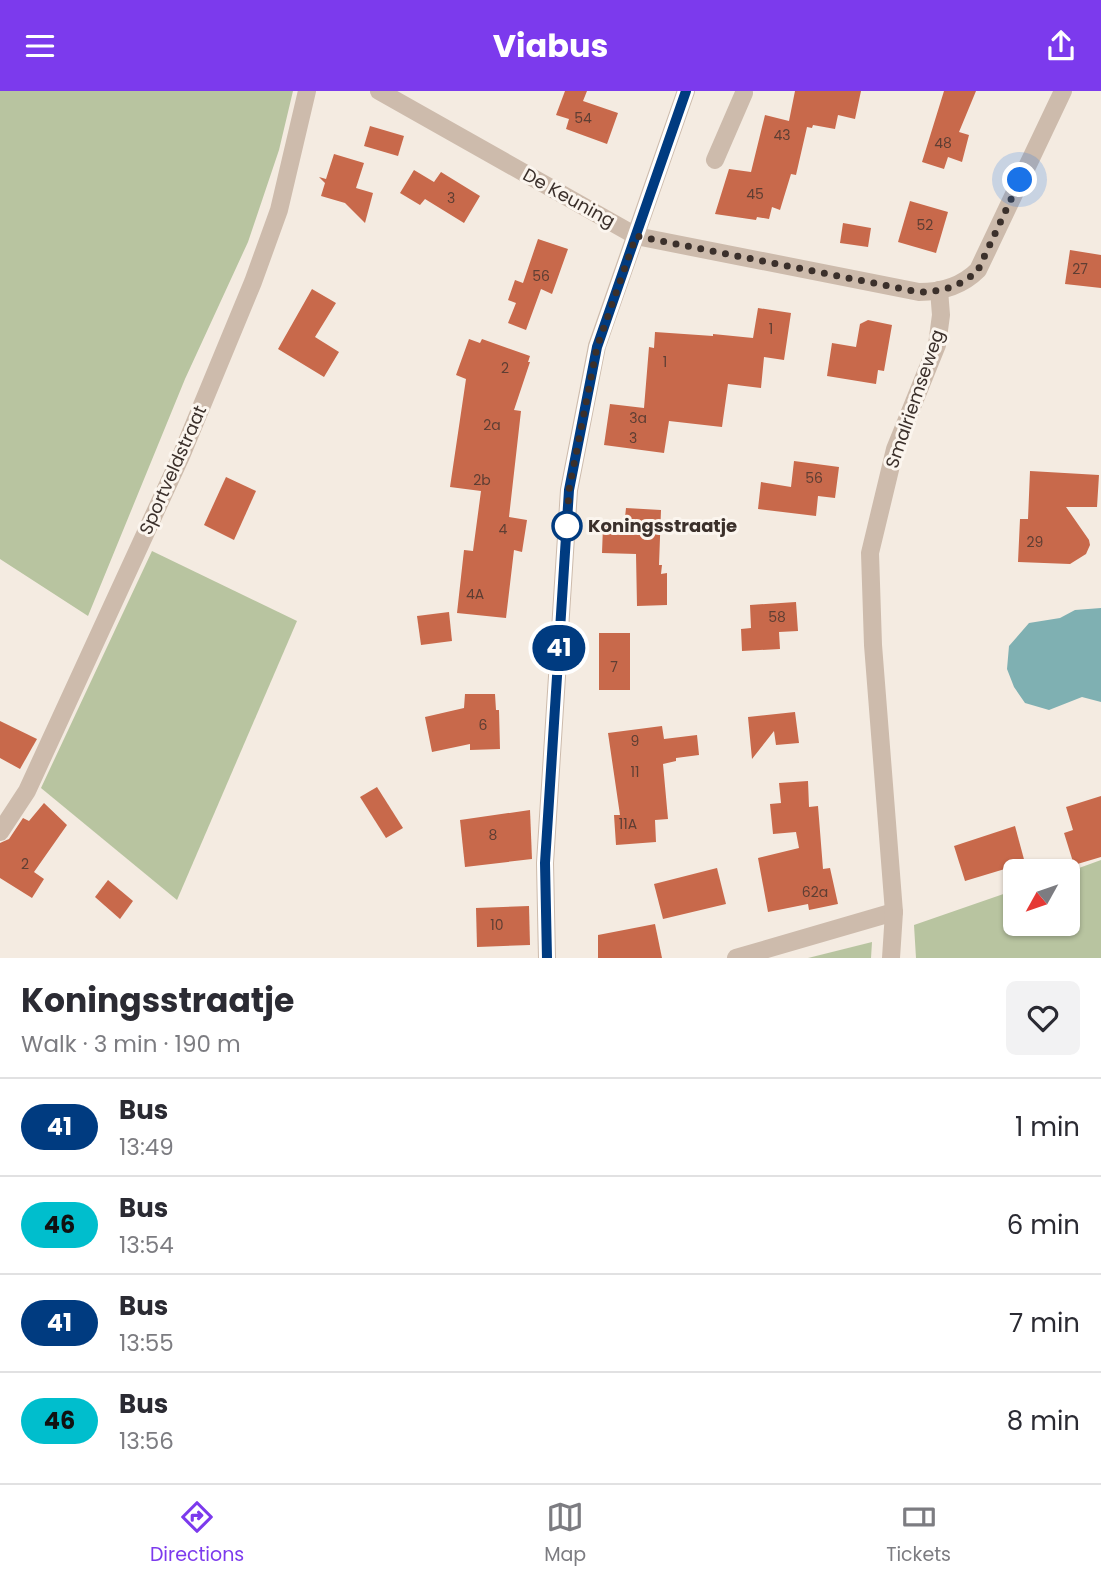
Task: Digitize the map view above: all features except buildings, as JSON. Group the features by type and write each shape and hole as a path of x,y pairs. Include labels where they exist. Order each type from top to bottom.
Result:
{"street":[{"name":"Sportveldstraat","path":"0,832 27,791 175,468 253,282 279,210 307,91"},
{"name":"De Keuning","path":"379,91 636,236 919,292 939,290"},
{"path":"547,958 545,863 569,490 597,347 686,91"},
{"path":"939,290 969,279 978,270 1063,91"},
{"path":"715,160 738,92"},
{"name":"Smalriemseweg","path":"891,958 894,912 873,645 870,553 895,449 937,345 941,315 939,290"},
{"path":"736,958 894,912"}],"green space":[{"path":"0,91 293,91 279,150 248,242 185,379 88,616 0,559"},
{"path":"152,551 297,621 177,900 41,788"},
{"path":"1101,860 1101,958 916,958 914,925 1003,894 1003,936 1080,936 1080,868"},
{"path":"872,942 871,958 808,958"}],"water":[{"path":"1101,608 1101,702 1082,697 1049,710 1025,703 1014,687 1007,669 1009,646 1029,623 1060,618 1075,610"}],"bus line":[{"name":"41","path":"547,958 545,863 569,490 597,347 686,91"}],"place":[{"name":"Koningsstraatje","path":"567,526"}],"route":[{"path":"567,526 569,490 597,347 636,236 929,292 958,285 978,270 1020,180"}]}
